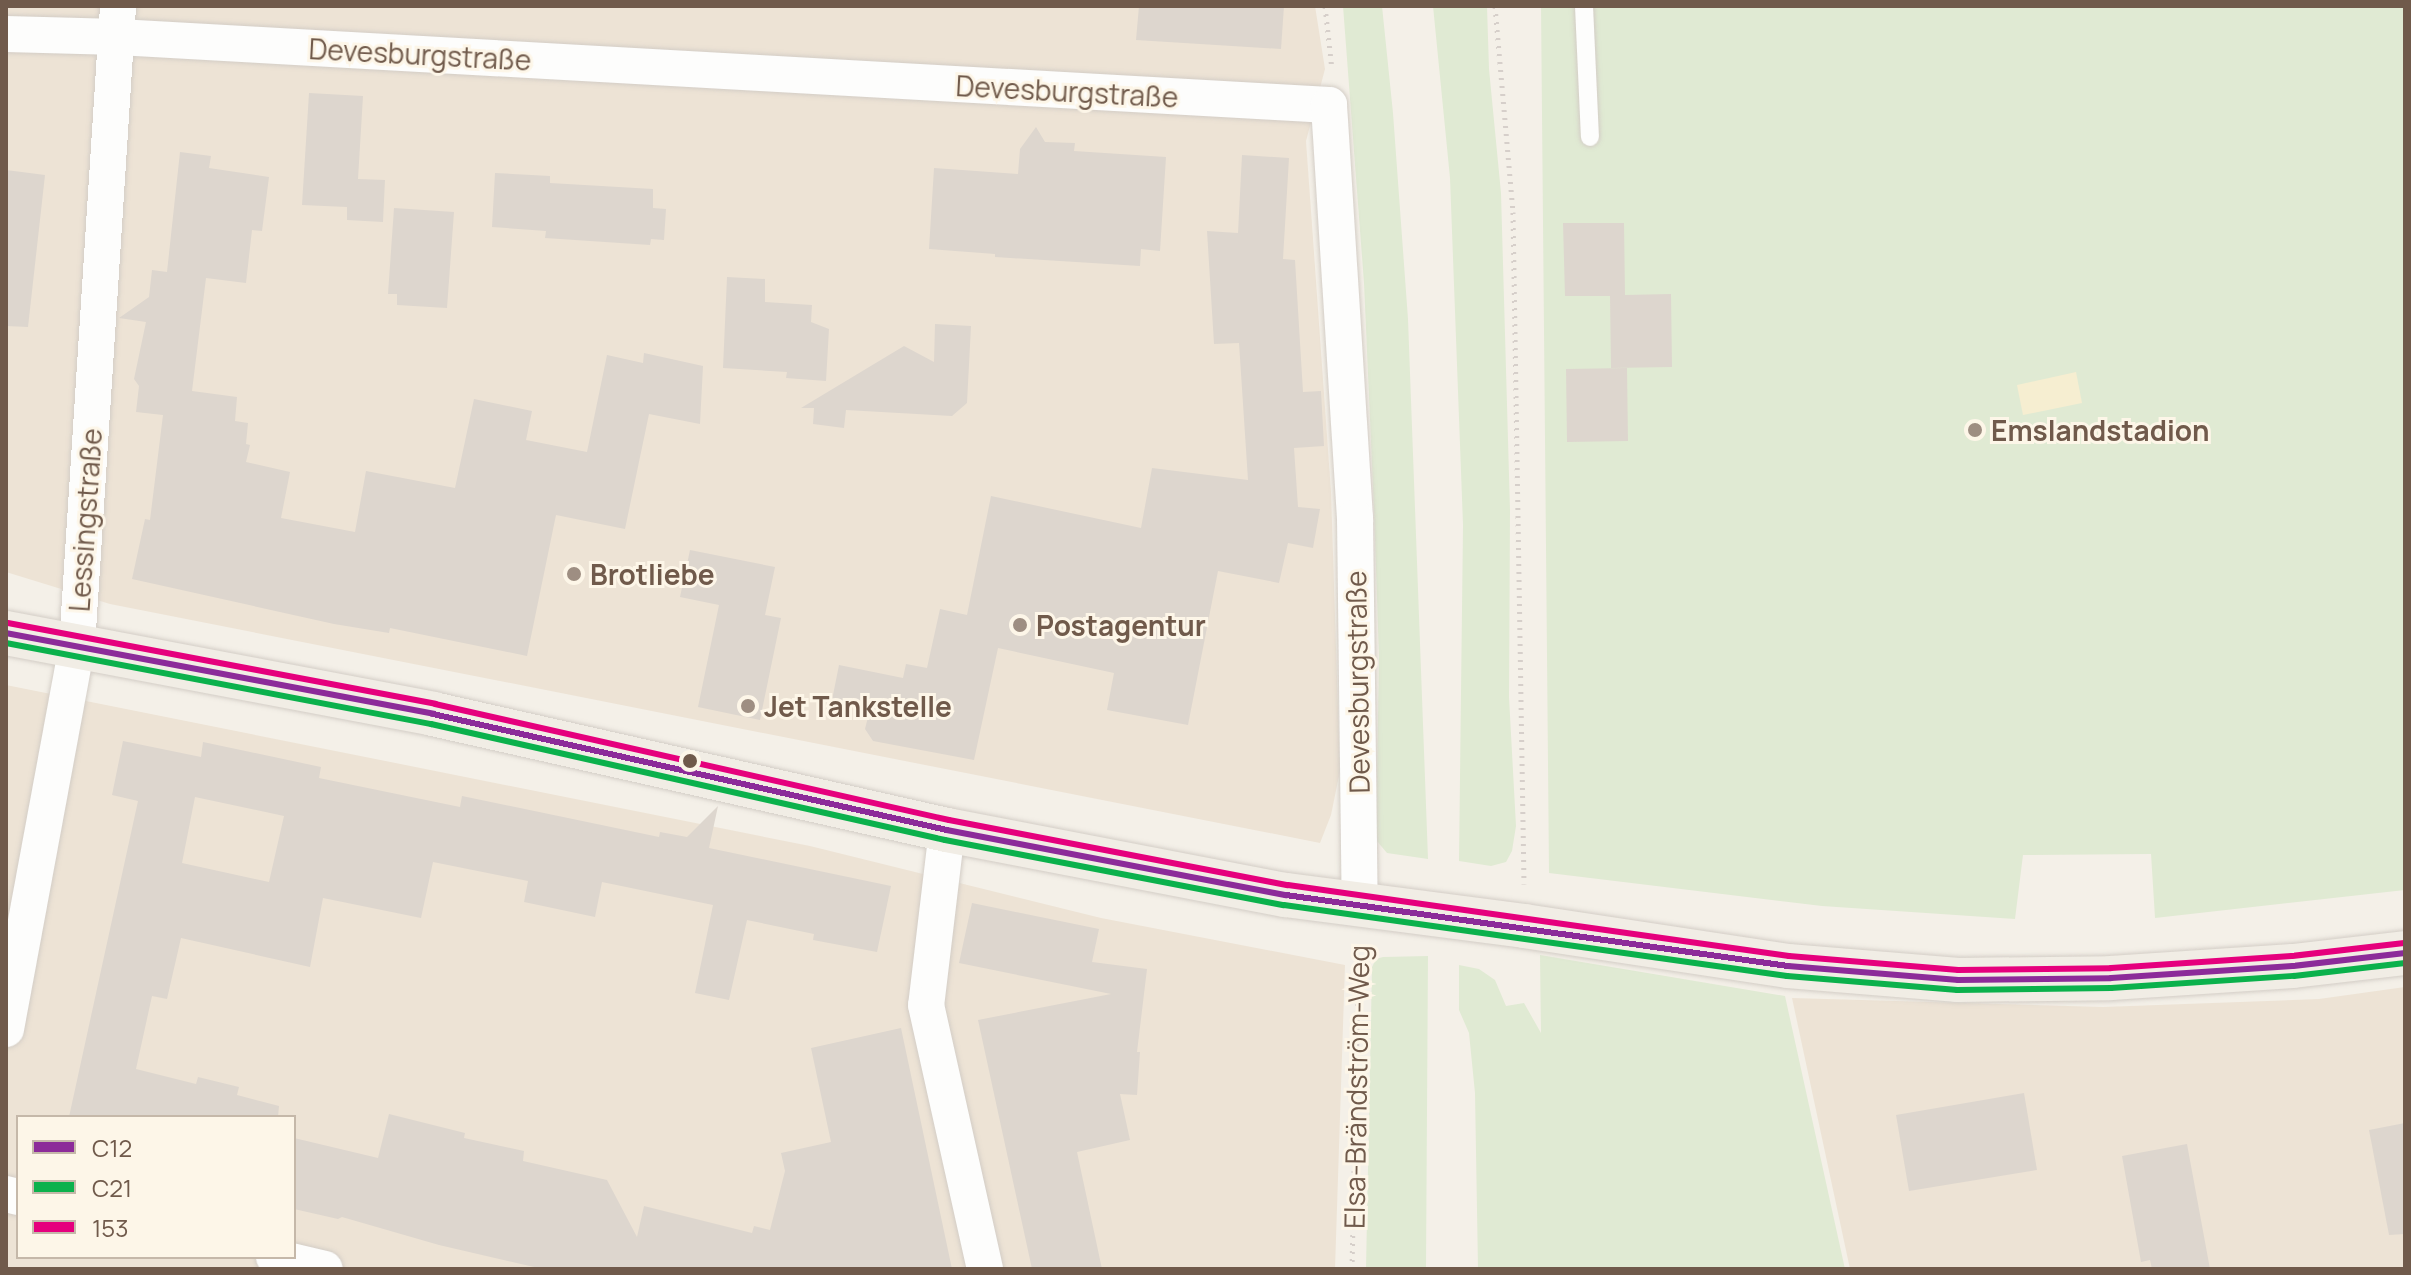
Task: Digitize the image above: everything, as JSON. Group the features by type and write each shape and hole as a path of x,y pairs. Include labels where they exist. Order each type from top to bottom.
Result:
{"main road":[{"path":"6,633 433,714 947,830 1286,895 1524,926 1788,966 1958,980 2111,978 2293,966 2405,953"}],"street":[{"name":"Devesburgstraße","path":"6,34 118,21 1329,105 1355,518 1360,905"},
{"name":"Lessingstraße","path":"6,1029 77,646 118,21"},
{"path":"947,830 926,1005 985,1269"},
{"path":"282,1259 325,1269"}],"lane":[{"path":"1584,6 1590,137"}],"path":[{"path":"1325,6 1333,66 1329,105"},
{"path":"1495,6 1513,212 1524,926"},
{"name":"Elsa-Brändström-Weg","path":"1352,1269 1360,905"}],"shaded area":[{"path":"6,6 1315,6 1325,69 1306,141 1331,492 1340,771 1331,815 1320,843 110,604 6,572"},
{"path":"6,685 810,846 1101,918 1345,965 1335,1269 6,1269"},
{"path":"2405,987 2405,1269 1850,1269 1792,998 2103,1007 2319,999"}],"green space":[{"path":"1343,6 1382,6 1393,113 1408,319 1428,859 1387,853 1376,840 1379,657 1374,510 1364,283"},
{"path":"1433,6 1487,6 1489,69 1501,193 1510,510 1509,697 1516,826 1512,851 1506,862 1491,866 1459,861 1463,525 1450,178"},
{"name":"Emslandstadion","path":"1541,6 2405,6 2405,890 2155,918 2151,854 2023,855 2015,919 1822,906 1549,873"},
{"path":"1540,955 1785,996 1845,1269 1478,1269 1475,1093 1469,1033 1459,1010 1459,965 1479,969 1495,980 1506,1006 1524,1003 1541,1033"},
{"path":"1428,956 1426,1269 1366,1269 1372,967 1376,959 1383,957"}],"sand":[{"path":"2076,372 2082,403 2023,415 2017,385"}],"building":[{"path":"1139,6 1284,6 1281,49 1136,40"},
{"path":"309,93 363,96 358,179 385,180 383,222 347,220 347,207 302,205"},
{"path":"1036,127 1045,142 1075,143 1074,151 1166,157 1160,251 1141,249 1140,266 995,257 995,254 929,249 934,168 1018,174 1020,149"},
{"path":"180,152 211,156 209,168 269,177 262,231 252,230 246,283 206,278 192,391 237,397 235,421 248,423 246,444 250,445 246,462 290,472 281,518 355,532 366,471 455,488 474,399 532,411 526,440 587,452 607,355 643,363 644,353 703,366 700,424 649,414 625,529 556,515 527,656 390,628 389,633 334,624 132,579 145,519 150,520 163,415 136,412 139,386 134,379 146,322 119,318 149,297 152,270 167,272"},
{"path":"1242,155 1289,158 1283,259 1295,260 1303,392 1321,391 1324,446 1294,448 1298,507 1320,509 1313,548 1288,543 1279,583 1218,571 1188,725 1107,710 1114,673 998,648 974,760 873,741 865,729 868,717 854,714 856,705 832,700 839,665 903,678 906,664 927,668 940,609 967,615 991,496 1141,528 1152,468 1248,480 1239,343 1214,344 1207,231 1238,233"},
{"path":"6,170 45,175 28,327 6,326"},
{"path":"495,173 550,176 550,183 653,189 653,208 666,209 664,240 651,239 650,245 545,238 546,231 492,227"},
{"path":"394,208 454,212 447,308 397,305 397,294 388,294"},
{"path":"1563,223 1624,223 1625,295 1671,294 1672,367 1611,368 1610,296 1565,296"},
{"path":"727,277 765,279 765,302 812,305 811,322 829,329 826,381 786,378 787,372 723,368"},
{"path":"935,324 971,326 967,403 952,416 846,410 844,428 813,424 814,408 801,408 904,346 934,362"},
{"path":"1627,368 1628,441 1567,442 1566,369"},
{"path":"690,550 775,567 765,615 781,618 760,720 698,707 719,605 680,597"},
{"path":"123,741 201,757 203,742 321,767 319,778 460,807 462,796 659,837 660,832 687,837 718,806 709,848 891,886 877,952 813,940 814,934 747,920 729,1000 695,993 713,905 602,882 595,917 524,902 528,881 433,862 421,918 323,898 310,967 181,938 167,999 152,996 136,1069 196,1084 198,1077 239,1087 237,1095 279,1106 278,1115 69,1115 138,801 112,795","holes":["195,797 284,816 269,882 182,863"]},
{"path":"972,903 1099,929 1092,962 1147,969 1137,1052 1140,1052 1137,1095 1120,1094 1130,1140 1077,1152 1102,1269 1032,1269 978,1020 1111,994 959,963"},
{"path":"901,1028 952,1269 543,1269 439,1245 342,1217 338,1219 296,1209 296,1138 378,1158 389,1114 465,1133 464,1138 524,1151 523,1161 607,1180 637,1237 644,1206 752,1233 754,1226 770,1230 785,1171 781,1153 831,1142 811,1048"},
{"path":"2024,1093 2037,1170 1909,1191 1896,1115"},
{"path":"2405,1123 2405,1234 2389,1235 2369,1130"},
{"path":"2187,1144 2210,1269 2152,1269 2150,1260 2141,1262 2122,1156"}],"transit line":[{"name":"153","path":"8,623 435,704 949,820 1288,885 1789,956 1958,970 2111,968 2292,956 2404,943"},
{"name":"C12","path":"6,633 433,714 947,830 1286,895 1788,966 1958,980 2111,978 2293,966 2405,953"},
{"name":"C21","path":"6,643 431,724 945,840 1284,905 1787,976 1957,990 2111,988 2294,976 2405,963"}],"place":[{"name":"Emslandstadion","path":"1975,430"},
{"name":"Brotliebe","path":"574,574"},
{"name":"Postagentur","path":"1020,625"},
{"name":"Jet Tankstelle","path":"748,706"}]}
